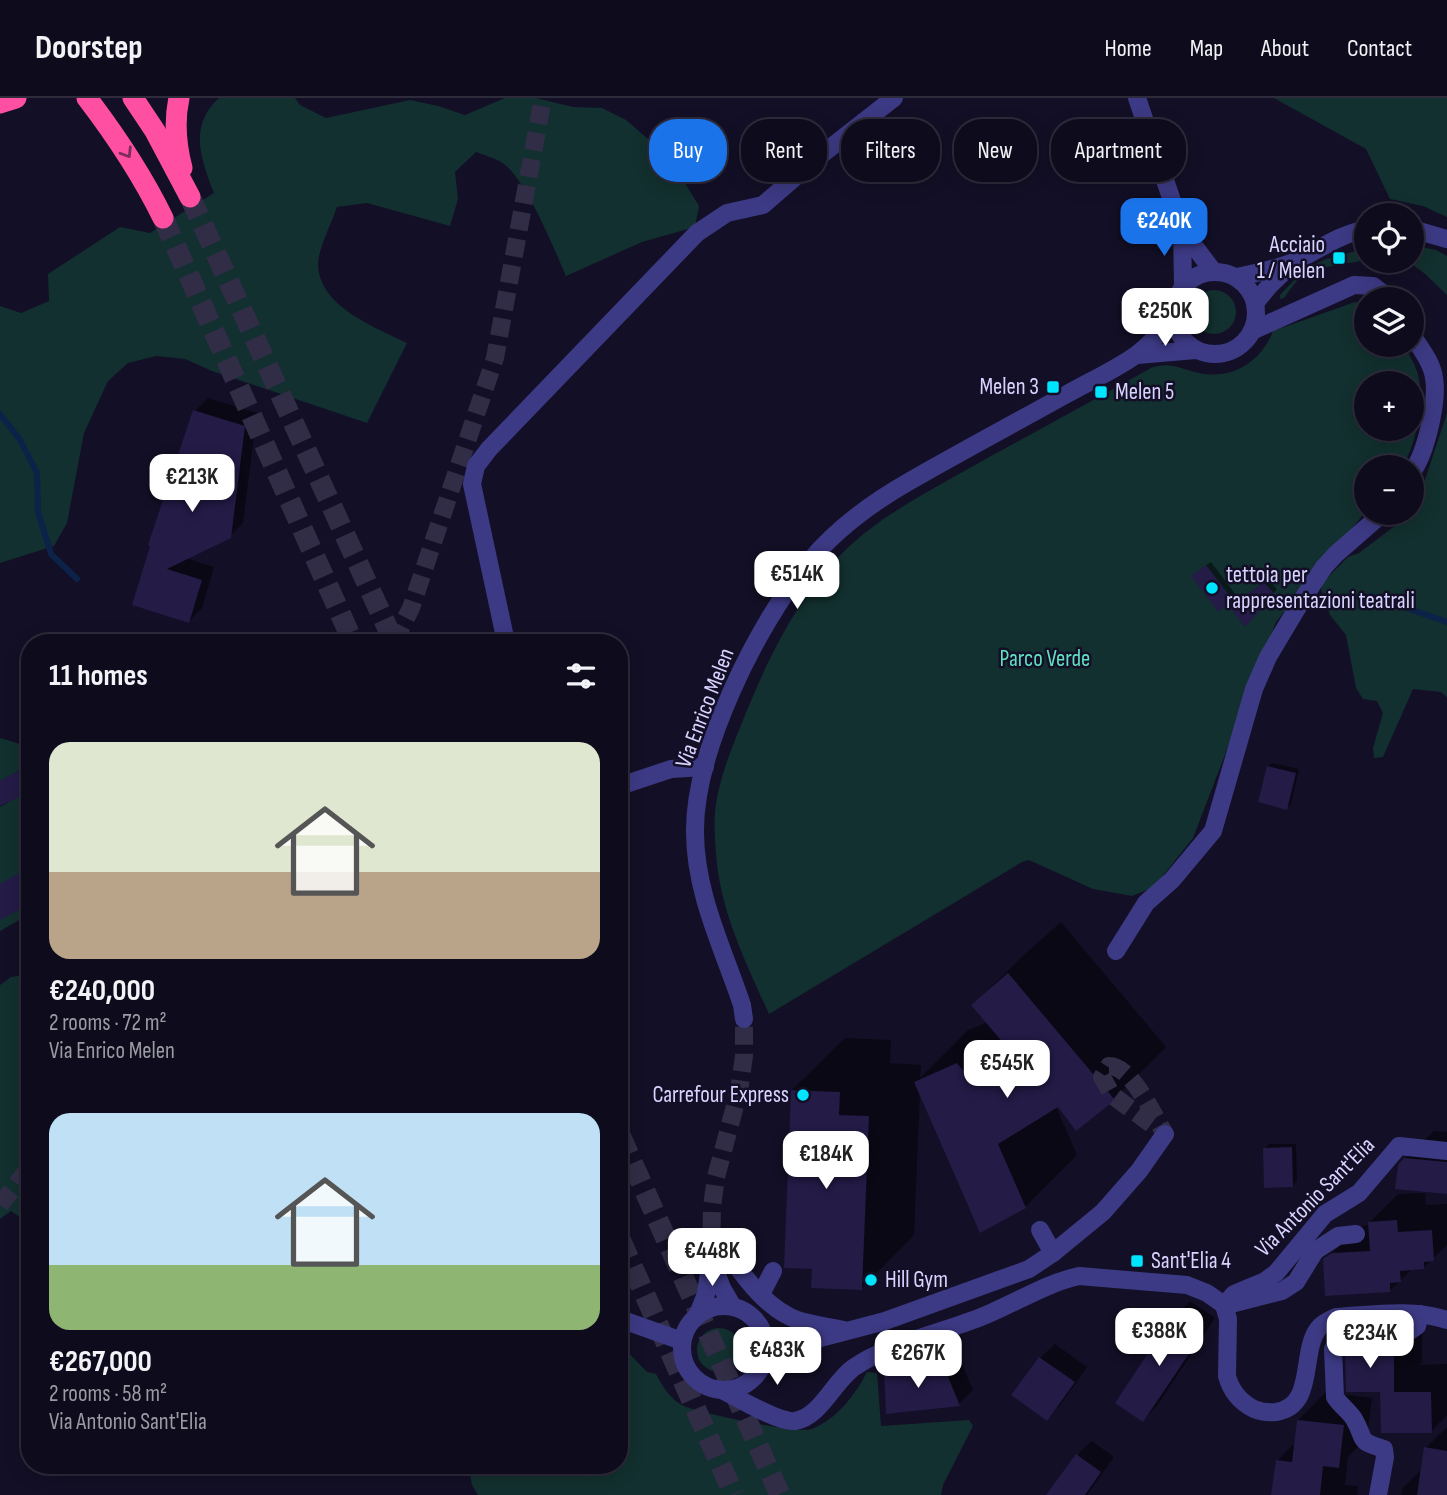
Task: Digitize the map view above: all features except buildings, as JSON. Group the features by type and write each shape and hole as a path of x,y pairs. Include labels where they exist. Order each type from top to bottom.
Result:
{"highway":[{"path":"87,98 114,134 148,188 163,218"},
{"path":"133,98 155,131 190,197 177,148 179,98"}],"street":[{"path":"504,634 472,484 476,466 489,449 696,233 727,213 763,205 894,98"},
{"path":"1137,98 1182,230 1184,285"},
{"path":"1182,230 1213,271"},
{"path":"1424,232 1447,239"},
{"path":"1237,277 1251,291 1255,303 1257,316 1252,331 1242,344 1228,352 1212,354 1196,350 1181,336 1173,318 1175,300 1184,285 1197,275 1213,271 1237,277 1265,272 1354,233"},
{"path":"1255,303 1297,260"},
{"path":"1252,331 1354,285 1366,284 1374,287"},
{"name":"Via Enrico Melen","path":"744,1019 738,993 702,892 696,850 697,801 705,767 726,708 776,608 808,562 838,531 870,505 1137,355 1173,318"},
{"name":"Via Enrico Melen","path":"1137,355 1196,350"},
{"path":"1420,455 1429,426 1435,386 1431,366 1424,355"},
{"path":"1116,951 1146,903 1172,880 1213,831 1254,689 1268,657 1324,567 1369,525"},
{"path":"628,783 671,769 705,767"},
{"path":"764,1359 809,1341 851,1331 1029,1269 1103,1212 1139,1171 1165,1134"},
{"name":"Via Antonio Sant'Elia","path":"1224,1305 1234,1294 1265,1281 1276,1273 1325,1214 1359,1193 1399,1146 1447,1151"},
{"path":"1040,1230 1053,1253"},
{"path":"1224,1305 1282,1291 1296,1282 1315,1251 1338,1236 1356,1234"},
{"path":"728,1253 761,1294 791,1317 851,1331"},
{"path":"733,1307 710,1257 706,1294 698,1314 687,1326 682,1341 683,1358 691,1374 705,1385 791,1421 803,1419 816,1410 841,1378 863,1362 985,1315 1067,1275 1187,1285 1207,1293 1224,1305 1228,1319 1227,1368 1230,1385 1241,1401 1258,1411 1269,1413 1287,1408 1299,1396 1312,1341 1317,1329 1327,1321 1347,1316 1437,1314"},
{"path":"761,1294 773,1271"},
{"path":"698,1314 714,1307 733,1307 751,1317 765,1338 764,1359 749,1382 734,1389 722,1390"},
{"path":"1378,1495 1384,1449 1367,1444 1361,1439 1353,1416 1335,1397 1333,1349 1342,1338 1410,1331 1437,1314"},
{"path":"628,1322 682,1341"},
{"path":"765,1338 809,1341"},
{"path":"749,1382 775,1415"}],"green space":[{"path":"219,98 295,98 300,105 326,118 410,100 465,115 505,98 536,98 573,107 602,108 626,120 649,140 649,182 684,182 699,206 695,227 642,242 566,276 538,214 520,182 501,162 476,152 455,172 458,199 450,226 367,203 337,207 319,258 321,279 338,304 351,314 407,343 367,423 212,371 185,359 156,356 128,363 108,381 84,433 67,523 54,546 0,563 0,306 21,313 49,301 48,274 120,227 150,233 214,193 200,144 203,120"},
{"path":"1274,98 1447,98 1447,217 1424,206 1424,203 1390,199 1366,149"},
{"path":"1424,248 1447,256 1447,295 1423,273"},
{"path":"1354,251 1354,263 1309,273 1301,277 1284,298 1280,299 1280,295 1305,269 1326,259"},
{"path":"1214,290 1223,291 1230,296 1235,303 1235,321 1230,328 1223,333 1214,334 1205,333 1198,328 1193,321 1192,312 1193,303 1198,296 1205,291"},
{"name":"Parco Verde","path":"1354,302 1354,357 1411,357 1417,371 1354,371 1354,441 1413,441 1408,455 1354,455 1355,525 1276,622 1193,838 1154,887 1132,896 1093,889 1029,860 1022,862 769,1014 728,916 718,875 715,812 725,767 752,698 777,645 807,595 844,551 892,514 1151,368 1170,365 1199,373 1223,374 1253,360 1268,342 1273,331"},
{"path":"1447,413 1447,697 1441,692 1413,689 1383,757 1374,758 1373,748 1383,713 1377,701 1363,699 1356,688 1346,635 1330,615 1321,590 1322,583 1348,557 1359,553 1396,525 1424,525 1424,483"},
{"path":"0,738 21,744 21,919 0,931"},
{"path":"21,976 21,1218 11,1211 0,1219 0,985 11,977"},
{"path":"719,1328 728,1329 735,1334 740,1341 740,1359 735,1366 728,1371 719,1372 710,1371 703,1366 698,1359 697,1350 698,1341 703,1334 710,1329"},
{"path":"628,1352 647,1372 656,1374 667,1392 679,1403 727,1418 770,1426 812,1429 829,1419 844,1405 867,1372 877,1373 881,1426 969,1420 973,1426 943,1485 941,1495 478,1495 470,1474 628,1474"}],"waterway":[{"path":"0,414 20,440 37,473 38,512 51,554 77,579"},
{"path":"1371,596 1447,622"}],"tunnel":[{"path":"398,634 411,608 495,358 543,98"},
{"path":"190,197 390,634"},
{"path":"163,218 349,634"},
{"path":"711,1257 712,1207 716,1177 739,1091 744,1056 744,1019"},
{"path":"1109,1066 1118,1068 1134,1083 1165,1134 1112,1095 1102,1077 1109,1066"},
{"path":"628,1153 780,1495"},
{"path":"0,1205 21,1178"},
{"path":"628,1257 734,1495"}],"place":[{"name":"Acciaio 1 / Melen","path":"1339,258"},
{"name":"Melen 3","path":"1053,387"},
{"name":"Melen 5","path":"1101,392"},
{"name":"tettoia per rappresentazioni teatrali","path":"1212,588"},
{"name":"Carrefour Express","path":"803,1095"},
{"name":"Sant'Elia 4","path":"1137,1261"},
{"name":"Hill Gym","path":"871,1280"}]}
